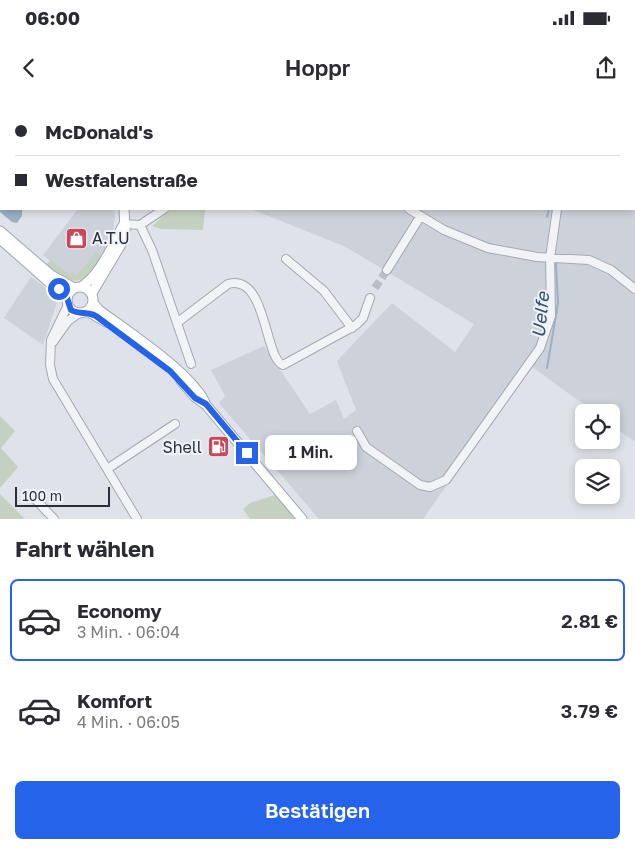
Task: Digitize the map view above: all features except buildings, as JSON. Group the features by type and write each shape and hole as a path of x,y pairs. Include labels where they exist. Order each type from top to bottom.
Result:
{"main road":[{"path":"83,312 121,246 124,236 124,210"},
{"path":"68,301 77,287 89,281 102,263 124,224"},
{"path":"0,231 51,275 77,287 92,298 99,310 172,367 200,393 206,404 302,519"},
{"path":"0,239 68,301 83,312 96,316 161,363 195,398 206,404"}],"street":[{"path":"124,224 140,225 162,210"},
{"path":"411,210 420,217 481,246 514,254 589,260 611,270 635,289"},
{"path":"357,431 360,439 370,450 420,485 430,487 446,480 540,348 551,316 550,258 557,210"},
{"path":"387,270 420,217"},
{"path":"140,225 152,250 192,364"},
{"path":"286,259 324,291 352,328"},
{"path":"178,322 228,284 239,283 250,290 264,321 274,356 283,365 352,328 362,318 370,298"},
{"path":"68,301 53,334 50,365 54,380 137,519"},
{"path":"52,344 68,320 83,312"},
{"path":"107,469 175,424"},
{"path":"35,499 54,519"}],"shaded area":[{"path":"77,210 114,210 113,232 107,246 90,271 71,278 43,255"},
{"path":"254,210 635,210 635,442 620,431 620,404 583,404 531,366 423,519 319,519 219,403 225,396 211,370 264,346 310,414 336,400 344,419 356,410 337,361 392,303 455,352 474,324 346,247"},
{"path":"31,277 58,299 43,345 4,318"}],"green space":[{"path":"170,210 205,210 203,230 161,229 152,226"},
{"path":"97,251 102,257 83,280 67,281 46,264 51,260 70,275 73,271 77,275"},
{"path":"0,416 15,431 1,448 18,467 0,488"},
{"path":"0,494 25,519 0,519"},
{"path":"275,495 295,519 250,519 243,509 250,503"}],"water":[{"path":"0,210 22,210 22,216 17,223 12,222"}],"waterway":[{"name":"Uelfe","path":"547,217 549,210"},
{"name":"Uelfe","path":"547,368 558,303 556,264"}],"tunnel":[{"path":"375,288 387,270"}],"place":[{"name":"A.T.U","path":"76,238"},
{"name":"Shell","path":"218,447"}],"route":[{"path":"59,289 67,298 71,310 79,313 87,311 96,316 170,371 195,398 206,404 247,453"}]}
